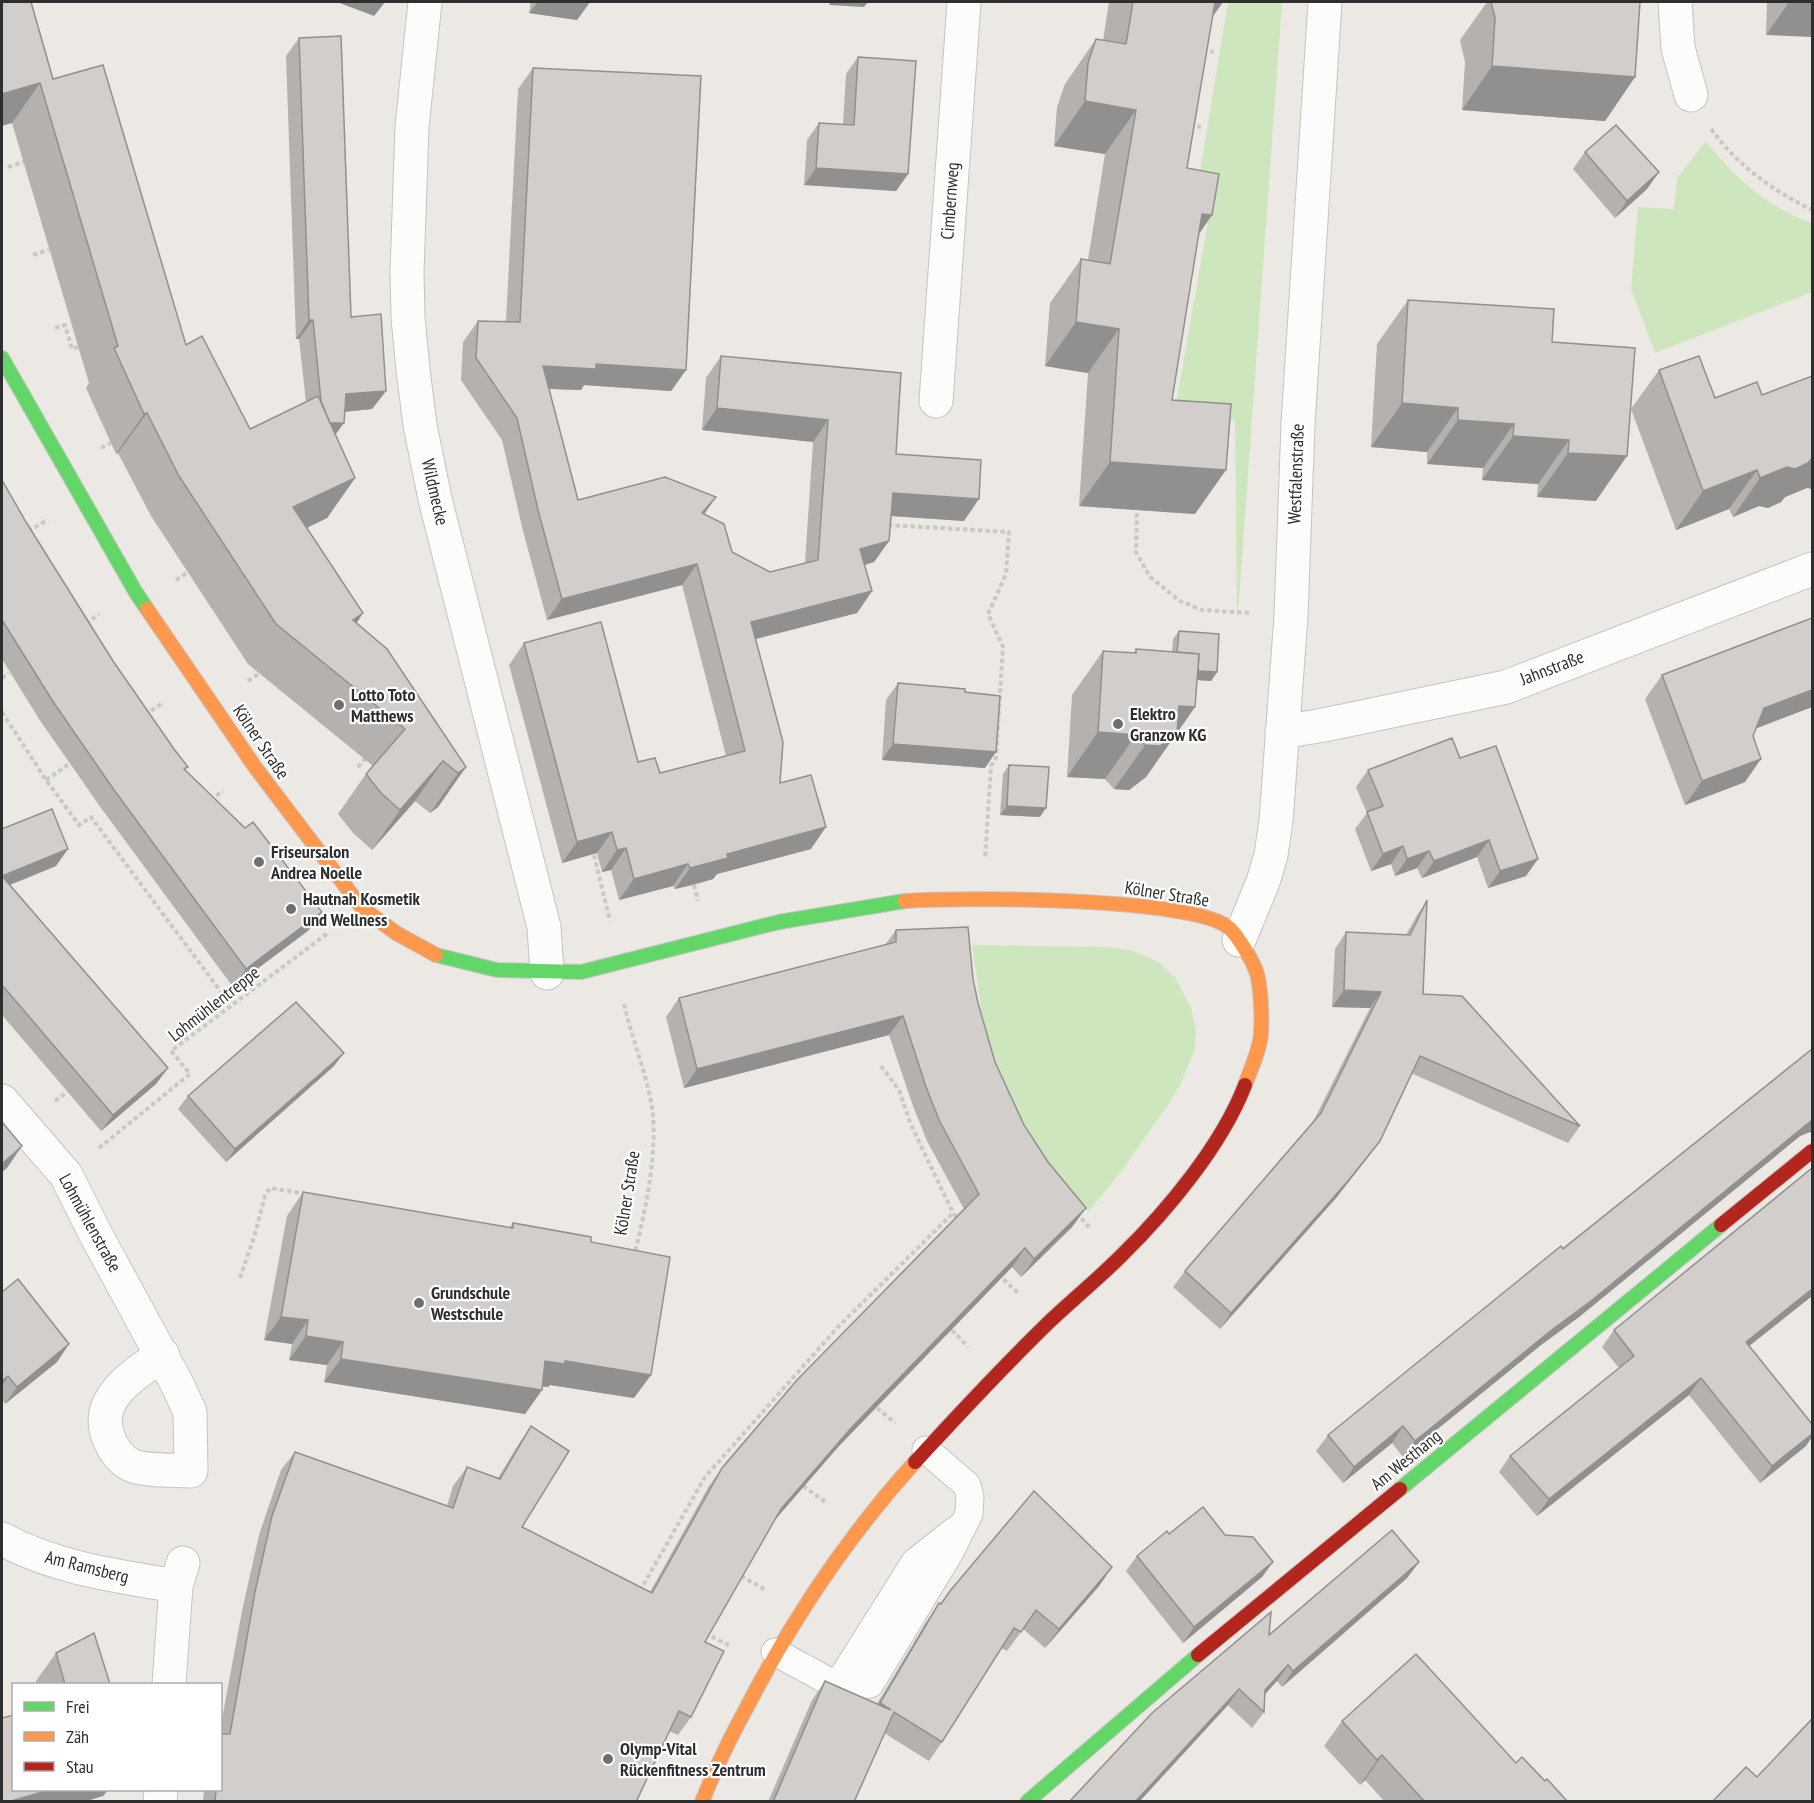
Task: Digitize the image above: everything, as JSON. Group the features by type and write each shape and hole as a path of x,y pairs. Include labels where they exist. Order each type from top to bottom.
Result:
{"main road":[{"name":"Kölner Straße","path":"2,358 135,591 255,767 362,908 396,933 434,954 464,963 497,969 547,973 581,972 779,922 907,901 981,899 1167,909 1215,919 1228,927 1239,940 1258,976 1261,1033 1248,1080 1238,1102 1210,1148 1161,1214 1120,1257 1048,1323 926,1450 887,1493 835,1559 772,1658 716,1768 702,1802"},
{"name":"Am Westhang","path":"1027,1802 1215,1640 1812,1151"}],"street":[{"name":"Wildmecke","path":"425,2 412,127 407,272 408,318 420,425 435,499 534,882 544,927 547,973"},
{"name":"Cimbernweg","path":"936,401 964,2"},
{"name":"Westfalenstraße","path":"1239,940 1258,898 1271,855 1275,821 1291,616 1298,424 1325,2"},
{"path":"1675,2 1678,48 1691,95"},
{"name":"Jahnstraße","path":"1282,732 1506,687 1812,569"},
{"name":"Lohmühlenstraße","path":"2,1101 66,1175 96,1235 163,1355"},
{"name":"Am Ramsberg","path":"2,1539 16,1547 67,1566 179,1574 169,1683"}],"lane":[{"path":"772,1658 843,1689 870,1684 945,1561 969,1514 970,1497 967,1485 926,1450"}],"path":[{"path":"1194,48 1214,52"},
{"path":"1691,95 1700,114 1713,132 1741,164 1767,185 1812,210"},
{"path":"1181,124 1201,127"},
{"path":"8,167 24,162"},
{"path":"33,255 49,250"},
{"path":"55,328 65,325 72,349 78,346"},
{"path":"1137,513 1136,552 1150,577 1180,600 1202,610 1238,613"},
{"path":"885,525 1009,532 1006,574 988,614 1003,647 996,758 991,766 985,851"},
{"name":"Kölner Straße","path":"254,677 264,670"},
{"path":"2,678 9,673"},
{"path":"2,712 46,780 79,825 91,818 221,992"},
{"path":"358,767 365,759"},
{"path":"46,780 68,765"},
{"name":"Kölner Straße","path":"594,855 618,964 626,1013 650,1097 653,1138 649,1182 636,1252 624,1250"},
{"name":"Lohmühlentreppe","path":"66,1175 190,1074 171,1051 362,908"},
{"path":"881,1066 899,1090 910,1125 959,1222"},
{"path":"240,1278 265,1196 270,1188 314,1196"},
{"path":"1069,1206 1120,1257"},
{"path":"637,1596 705,1477 838,1327 953,1213"},
{"path":"992,1266 998,1275 1048,1323"},
{"path":"698,1629 772,1658"}],"green space":[{"path":"1228,2 1282,2 1238,613 1235,420 1174,416 1214,187 1198,184"},
{"path":"1706,141 1728,167 1753,190 1796,217 1812,223 1812,292 1655,353 1631,289 1638,207 1674,209 1677,178"},
{"path":"972,945 1108,947 1134,951 1159,963 1175,977 1191,1008 1196,1031 1195,1048 1182,1081 1123,1169 1088,1212 1046,1164 1004,1089 985,1037"}],"building":[{"path":"2,2 31,2 53,79 103,65 186,345 202,336 250,429 318,396 355,478 293,507 363,613 353,620 387,649 466,767 458,773 443,761 400,810 381,793 366,774 405,729 276,624 179,476 147,413 144,414 114,348 118,346 40,83 2,94"},
{"path":"1133,2 1215,2 1187,168 1219,174 1212,215 1202,214 1172,400 1231,404 1226,470 1110,462 1119,329 1076,322 1081,259 1110,264 1136,110 1085,101 1088,63 1096,39 1126,44"},
{"path":"1491,2 1640,2 1635,77 1492,66 1495,18"},
{"path":"341,36 351,317 381,314 386,391 346,394 344,423 330,423 321,401 313,320 309,320 299,38"},
{"path":"858,57 916,61 908,174 816,168 819,123 854,125"},
{"path":"533,68 701,76 686,370 596,364 596,369 543,366 578,500 665,477 716,497 702,513 724,524 732,552 770,572 818,560 828,420 717,408 721,356 901,373 896,454 981,460 979,499 893,493 889,541 860,549 872,591 751,622 783,742 780,783 811,775 826,827 727,854 728,858 690,868 688,864 634,879 626,848 617,850 612,832 577,842 524,643 601,622 638,762 655,758 660,773 745,751 697,564 562,599 538,510 517,418 476,358 478,321 520,322"},
{"path":"1616,125 1659,172 1627,201 1585,152"},
{"path":"1408,300 1554,309 1552,342 1635,348 1627,456 1568,453 1569,440 1513,436 1514,424 1458,420 1458,408 1402,403"},
{"path":"1699,356 1715,398 1757,382 1762,395 1812,376 1812,458 1808,463 1795,469 1787,467 1760,478 1757,470 1703,491 1659,370"},
{"path":"2,480 113,661 188,767 184,769 245,828 253,822 322,912 246,969 114,790 52,700 2,620"},
{"path":"1812,618 1812,690 1764,708 1753,736 1761,759 1702,781 1662,675"},
{"path":"1179,631 1219,634 1217,672 1198,671 1199,654 1177,652"},
{"path":"1136,649 1199,654 1195,707 1179,706 1177,732 1160,746 1145,745 1136,735 1098,732 1103,651 1136,653"},
{"path":"898,683 965,689 965,692 1000,696 996,752 893,744"},
{"path":"1452,738 1460,758 1496,746 1538,859 1500,871 1489,840 1434,861 1429,851 1407,859 1403,846 1383,854 1367,812 1383,806 1368,770"},
{"path":"1009,765 1049,767 1046,808 1007,806"},
{"path":"52,809 68,849 2,876 2,829"},
{"path":"2,876 168,1068 113,1115 2,985"},
{"path":"1427,900 1423,994 1462,996 1580,1126 1420,1056 1380,1141 1348,1181 1231,1313 1185,1271 1321,1113 1381,992 1344,990 1346,932 1410,935"},
{"path":"968,927 973,979 995,1062 1024,1125 1048,1162 1086,1208 1034,1259 1025,1248 852,1427 781,1509 705,1642 724,1651 691,1717 679,1711 636,1802 215,1802 216,1791 222,1791 222,1734 230,1734 255,1592 272,1516 295,1452 453,1508 467,1467 500,1479 531,1426 569,1451 522,1527 652,1593 722,1468 797,1380 979,1194 940,1122 903,1016 697,1069 679,998 896,942 896,930"},
{"path":"296,1002 344,1053 235,1149 188,1096"},
{"path":"1812,1049 1812,1120 1415,1441 1403,1426 1354,1467 1328,1435 1561,1246 1563,1249"},
{"path":"2,1122 22,1146 2,1164"},
{"path":"1812,1168 1812,1289 1746,1342 1812,1424 1812,1434 1772,1466 1701,1378 1549,1499 1510,1456 1634,1356 1614,1330"},
{"name":"Grundschule Westschule","path":"303,1192 513,1228 513,1223 591,1237 591,1242 670,1257 651,1375 565,1361 565,1364 545,1361 542,1390 341,1359 343,1342 306,1336 308,1320 281,1317"},
{"path":"18,1279 69,1344 17,1387 8,1376 2,1381 2,1292"},
{"path":"1034,1491 1112,1567 1059,1629 1036,1610 1021,1632 1014,1628 942,1742 894,1712 854,1802 773,1802 825,1681 891,1710 880,1703 939,1603 941,1604"},
{"path":"1203,1507 1225,1535 1253,1537 1273,1562 1194,1627 1137,1556 1167,1531 1169,1534"},
{"path":"1392,1530 1419,1562 1293,1671 1288,1665 1265,1690 1264,1712 1239,1689 1135,1802 1069,1802 1152,1713 1271,1612 1269,1635"},
{"path":"94,1633 110,1683 65,1683 56,1653"},
{"path":"1416,1654 1516,1763 1522,1757 1568,1802 1425,1802 1382,1755 1377,1760 1342,1721"},
{"path":"12,1716 12,1791 46,1791 2,1802 2,1718"},
{"path":"1812,1719 1812,1802 1712,1802 1746,1767 1757,1777"}],"traffic: fast":[{"path":"2,358 147,609"},
{"path":"436,955 497,970 581,972 779,922 905,901"},
{"path":"1400,1489 1721,1225"},
{"path":"1027,1802 1198,1655"}],"traffic: slow":[{"path":"147,609 255,767 362,908 396,933 436,955"},
{"path":"905,901 973,899 1074,901 1126,905 1171,910 1207,918 1229,928 1242,944 1254,966 1260,991 1260,1039 1245,1085"},
{"path":"702,1802 741,1719 803,1610 867,1519 915,1462"}],"traffic: jam":[{"path":"915,1462 1030,1341 1112,1265 1157,1219 1208,1154 1235,1108 1245,1085"},
{"path":"1721,1225 1812,1151"},
{"path":"1198,1655 1400,1489"}],"place":[{"name":"Lotto Toto Matthews","path":"339,705"},
{"name":"Elektro Granzow KG","path":"1118,724"},
{"name":"Friseursalon Andrea Noelle","path":"259,862"},
{"name":"Hautnah Kosmetik und Wellness","path":"291,909"},
{"name":"Grundschule Westschule","path":"419,1303"},
{"name":"Olymp-Vital Rückenfitness Zentrum","path":"608,1759"}]}
